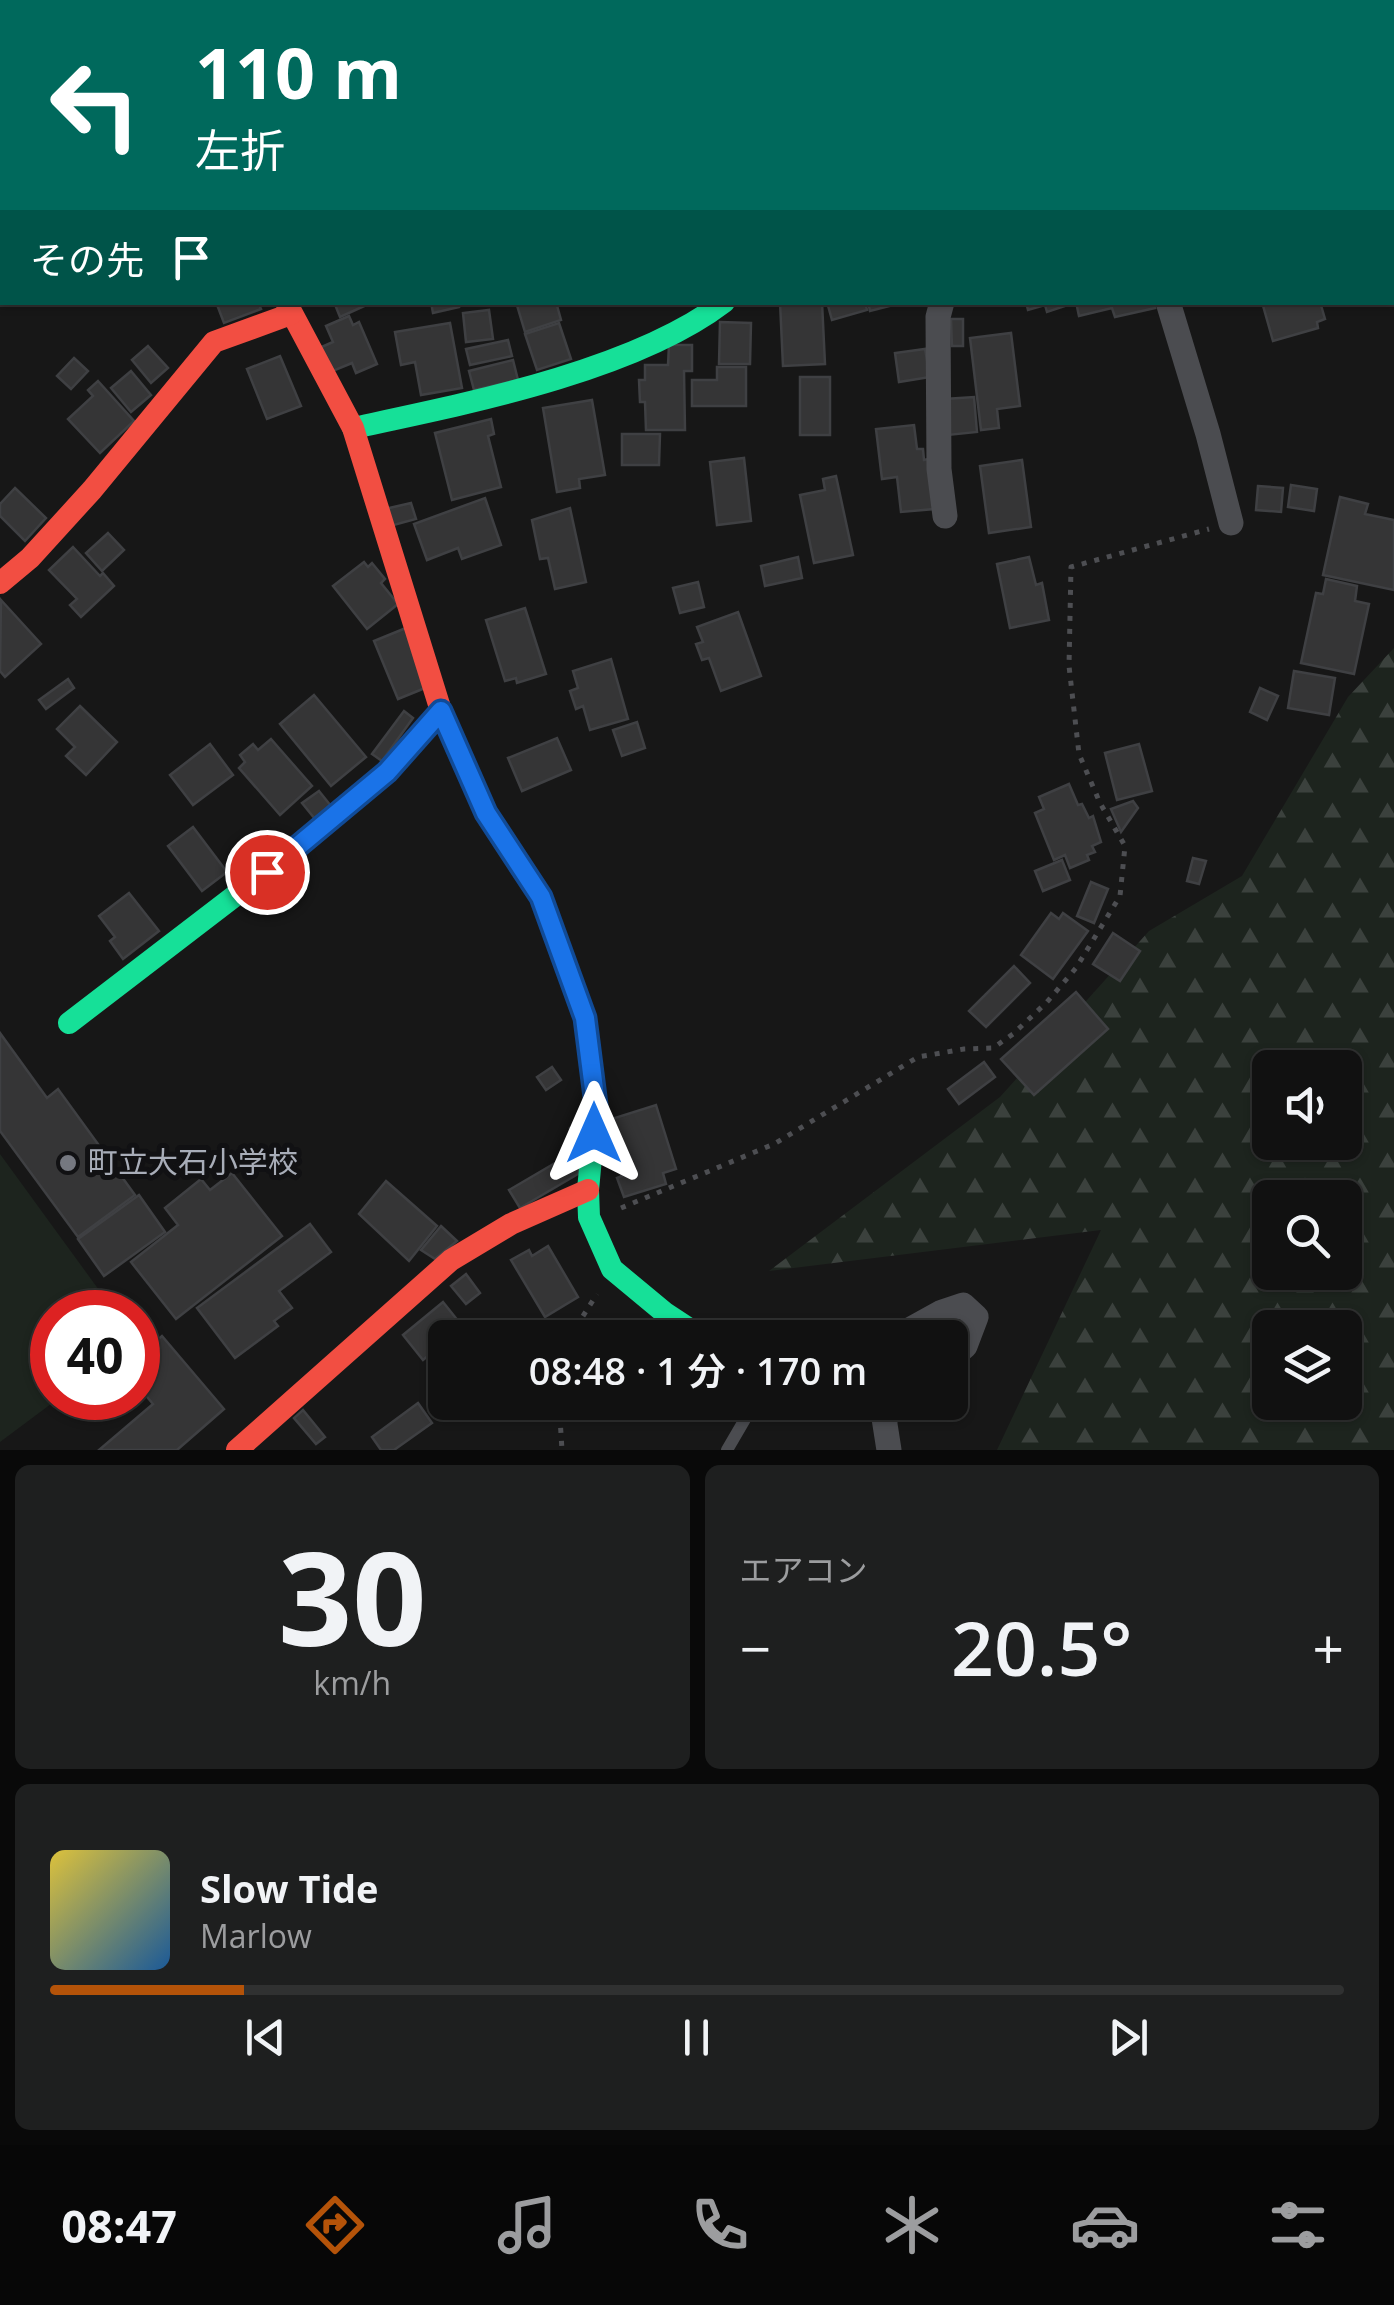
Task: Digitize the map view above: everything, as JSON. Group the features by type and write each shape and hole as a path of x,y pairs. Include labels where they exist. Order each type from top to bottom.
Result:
{"street":[{"path":"353,428 448,408 628,354 707,317 721,305"},
{"path":"941,305 938,317 939,469 945,516"},
{"path":"1169,305 1231,523"},
{"path":"0,583 30,558 92,490 214,342 289,308 353,428 441,711 486,813 541,897 585,1018 596,1105 588,1190 590,1217 612,1269 677,1320"},
{"path":"69,1023 292,852 387,772 441,711"},
{"path":"237,1450 451,1260 511,1224 588,1190"},
{"path":"927,1320 963,1306 976,1317 968,1336"},
{"path":"884,1420 889,1450"}],"lane":[{"path":"727,1450 744,1420"}],"path":[{"path":"590,1217 627,1206 774,1144 918,1057 964,1048 993,1048 1047,1002 1076,968 1120,896 1125,846 1079,754 1068,666 1070,567 1231,523"},
{"path":"580,1320 612,1269"},
{"path":"560,1420 562,1450"}],"green space":[{"path":"1394,648 1394,1450 997,1450 1101,1230 769,1271 1000,1097 1149,931 1242,876 1348,697"},
{"path":"0,1154 99,1290 30,1290 30,1420 0,1442"}],"building":[{"path":"217,305 259,305 261,309 224,323"},
{"path":"335,305 366,305 340,317"},
{"path":"432,305 459,305 459,307 433,313"},
{"path":"517,305 557,305 561,320 525,332"},
{"path":"780,305 822,305 825,364 783,366"},
{"path":"828,305 866,305 867,310 832,320"},
{"path":"869,305 893,305 870,311"},
{"path":"1045,305 1068,305 1047,312"},
{"path":"1077,305 1155,308 1115,317 1112,308 1079,316"},
{"path":"1263,305 1321,305 1325,319 1317,322 1318,328 1273,341"},
{"path":"489,310 493,339 466,342 463,313"},
{"path":"349,316 353,325 359,322 377,364 356,373 352,363 328,373 317,349 333,342 326,326"},
{"path":"951,319 963,319 963,346 952,346"},
{"path":"720,322 751,323 750,364 719,364"},
{"path":"450,323 462,388 421,395 415,362 401,365 395,332"},
{"path":"559,323 571,359 537,370 525,334"},
{"path":"1011,333 1020,406 997,409 999,428 981,430 970,338"},
{"path":"508,340 512,356 470,365 466,349"},
{"path":"669,345 692,345 692,371 684,371 685,430 646,430 639,380 645,380 645,365 668,365"},
{"path":"148,346 168,368 151,383 132,360"},
{"path":"925,349 930,377 899,382 895,353"},
{"path":"280,356 301,406 267,419 247,369"},
{"path":"74,358 88,371 71,389 57,376"},
{"path":"513,360 518,380 474,390 469,371"},
{"path":"717,367 746,367 746,406 692,406 692,380 717,380"},
{"path":"131,371 151,395 131,412 111,388"},
{"path":"800,377 830,377 830,435 800,435"},
{"path":"98,381 134,421 100,453 68,419 93,396 88,390"},
{"path":"974,397 977,432 948,435 945,399"},
{"path":"592,400 605,475 579,479 580,488 557,492 543,408"},
{"path":"491,419 494,434 488,436 501,487 452,500 435,433"},
{"path":"914,425 917,449 923,449 924,460 928,459 934,509 901,512 897,477 882,479 876,429"},
{"path":"622,434 660,434 659,465 622,465"},
{"path":"744,458 751,521 717,525 710,462"},
{"path":"1022,460 1031,527 989,533 980,466"},
{"path":"836,476 853,555 814,563 800,495 825,490 823,479"},
{"path":"1291,485 1317,489 1314,511 1288,507"},
{"path":"1258,486 1283,488 1281,512 1256,510"},
{"path":"15,488 46,518 25,541 0,516 0,504"},
{"path":"1340,497 1368,504 1365,514 1394,520 1394,590 1323,575"},
{"path":"485,498 501,545 462,559 458,548 427,560 414,524"},
{"path":"411,503 416,519 390,526 385,509"},
{"path":"570,508 586,582 555,589 548,558 540,559 532,520"},
{"path":"108,533 124,550 102,571 86,553"},
{"path":"73,547 114,586 81,617 70,605 77,599 49,570"},
{"path":"798,557 802,578 765,586 761,566"},
{"path":"1029,557 1036,585 1042,583 1049,620 1010,628 997,564"},
{"path":"364,562 368,567 372,563 385,579 381,583 398,604 367,629 333,586"},
{"path":"1326,579 1357,586 1355,601 1369,604 1354,674 1301,663 1316,593 1323,594"},
{"path":"698,582 704,607 680,613 673,588"},
{"path":"1,600 41,644 5,677 0,671"},
{"path":"525,608 546,674 517,683 516,678 505,681 486,620"},
{"path":"738,612 761,676 721,691 709,658 702,660 696,644 703,642 697,627"},
{"path":"406,628 430,686 398,699 374,641"},
{"path":"611,659 628,719 590,730 583,706 576,709 570,691 578,688 573,671"},
{"path":"1294,671 1335,678 1329,715 1288,708"},
{"path":"68,679 74,688 46,709 39,700"},
{"path":"1260,688 1278,696 1267,720 1250,712"},
{"path":"314,695 366,757 331,786 280,724"},
{"path":"80,706 117,742 86,775 66,756 75,747 57,729"},
{"path":"404,711 413,718 382,761 372,754"},
{"path":"637,722 645,748 622,756 613,730"},
{"path":"557,738 571,770 522,791 508,758"},
{"path":"271,739 312,786 280,815 239,768 245,762 240,755 253,744 258,750"},
{"path":"210,744 233,775 193,805 170,775"},
{"path":"1139,744 1152,791 1117,800 1105,753"},
{"path":"1069,784 1078,805 1082,804 1089,818 1093,816 1101,842 1092,846 1095,852 1087,855 1089,860 1070,868 1065,855 1054,860 1035,813 1044,809 1039,797"},
{"path":"319,791 331,806 315,819 302,803"},
{"path":"1133,801 1138,808 1121,832 1111,809"},
{"path":"193,827 227,872 202,891 168,846"},
{"path":"1193,858 1206,861 1199,884 1187,881"},
{"path":"1062,860 1070,880 1043,891 1035,871"},
{"path":"1091,882 1108,889 1094,923 1077,916"},
{"path":"129,893 159,931 123,959 110,941 115,937 99,916"},
{"path":"1051,913 1059,919 1063,913 1088,931 1053,979 1021,955"},
{"path":"1113,933 1140,951 1120,981 1093,964"},
{"path":"1014,966 1030,983 986,1027 969,1011"},
{"path":"1076,992 1108,1029 1034,1095 1001,1059"},
{"name":"町立大石小学校","path":"0,1033 47,1098 58,1089 135,1195 78,1237 0,1131"},
{"path":"984,1062 995,1077 959,1104 948,1089"},
{"path":"552,1067 561,1080 546,1090 537,1077"},
{"path":"656,1105 676,1169 663,1173 666,1184 624,1197 617,1178 622,1176 616,1158 623,1156 620,1148 611,1151 602,1122"},
{"path":"570,1128 581,1128 580,1149 570,1149"},
{"path":"574,1152 581,1164 578,1174 520,1208 509,1190"},
{"name":"町立大石小学校","path":"232,1173 282,1236 176,1319 160,1299 160,1290 153,1290 131,1262 178,1225 165,1208 201,1179 210,1190"},
{"path":"386,1181 437,1226 409,1261 359,1214"},
{"name":"町立大石小学校","path":"139,1195 165,1232 104,1276 78,1239"},
{"path":"310,1224 331,1252 279,1291 292,1308 274,1321 278,1326 235,1358 197,1308"},
{"path":"441,1226 457,1241 435,1259 421,1250"},
{"path":"548,1246 578,1297 545,1317 511,1260 529,1250 532,1256"},
{"path":"466,1274 480,1293 466,1304 451,1286"},
{"path":"443,1302 457,1320 428,1320 428,1356 423,1360 403,1335"},
{"path":"160,1338 224,1409 177,1450 99,1450 134,1420 160,1420"},
{"path":"418,1403 432,1423 394,1450 381,1450 372,1437"},
{"path":"303,1410 325,1437 316,1444 294,1418"}],"traffic: fast":[{"path":"353,428 496,396 597,366 687,326 719,305"},
{"path":"69,1023 292,852 387,772 441,711"},
{"path":"561,952 585,1018 596,1105 589,1217 612,1269 676,1320"}],"traffic: jam":[{"path":"288,305 353,428 441,711 486,813 541,897 561,952"},
{"path":"0,583 30,558 92,490 214,342 291,314"},
{"path":"237,1450 451,1260 511,1224 588,1190"}],"place":[{"name":"町立大石小学校","path":"68,1163"}],"route":[{"path":"267,872 387,772 441,711 486,813 541,897 585,1018 596,1105 594,1133"}]}
